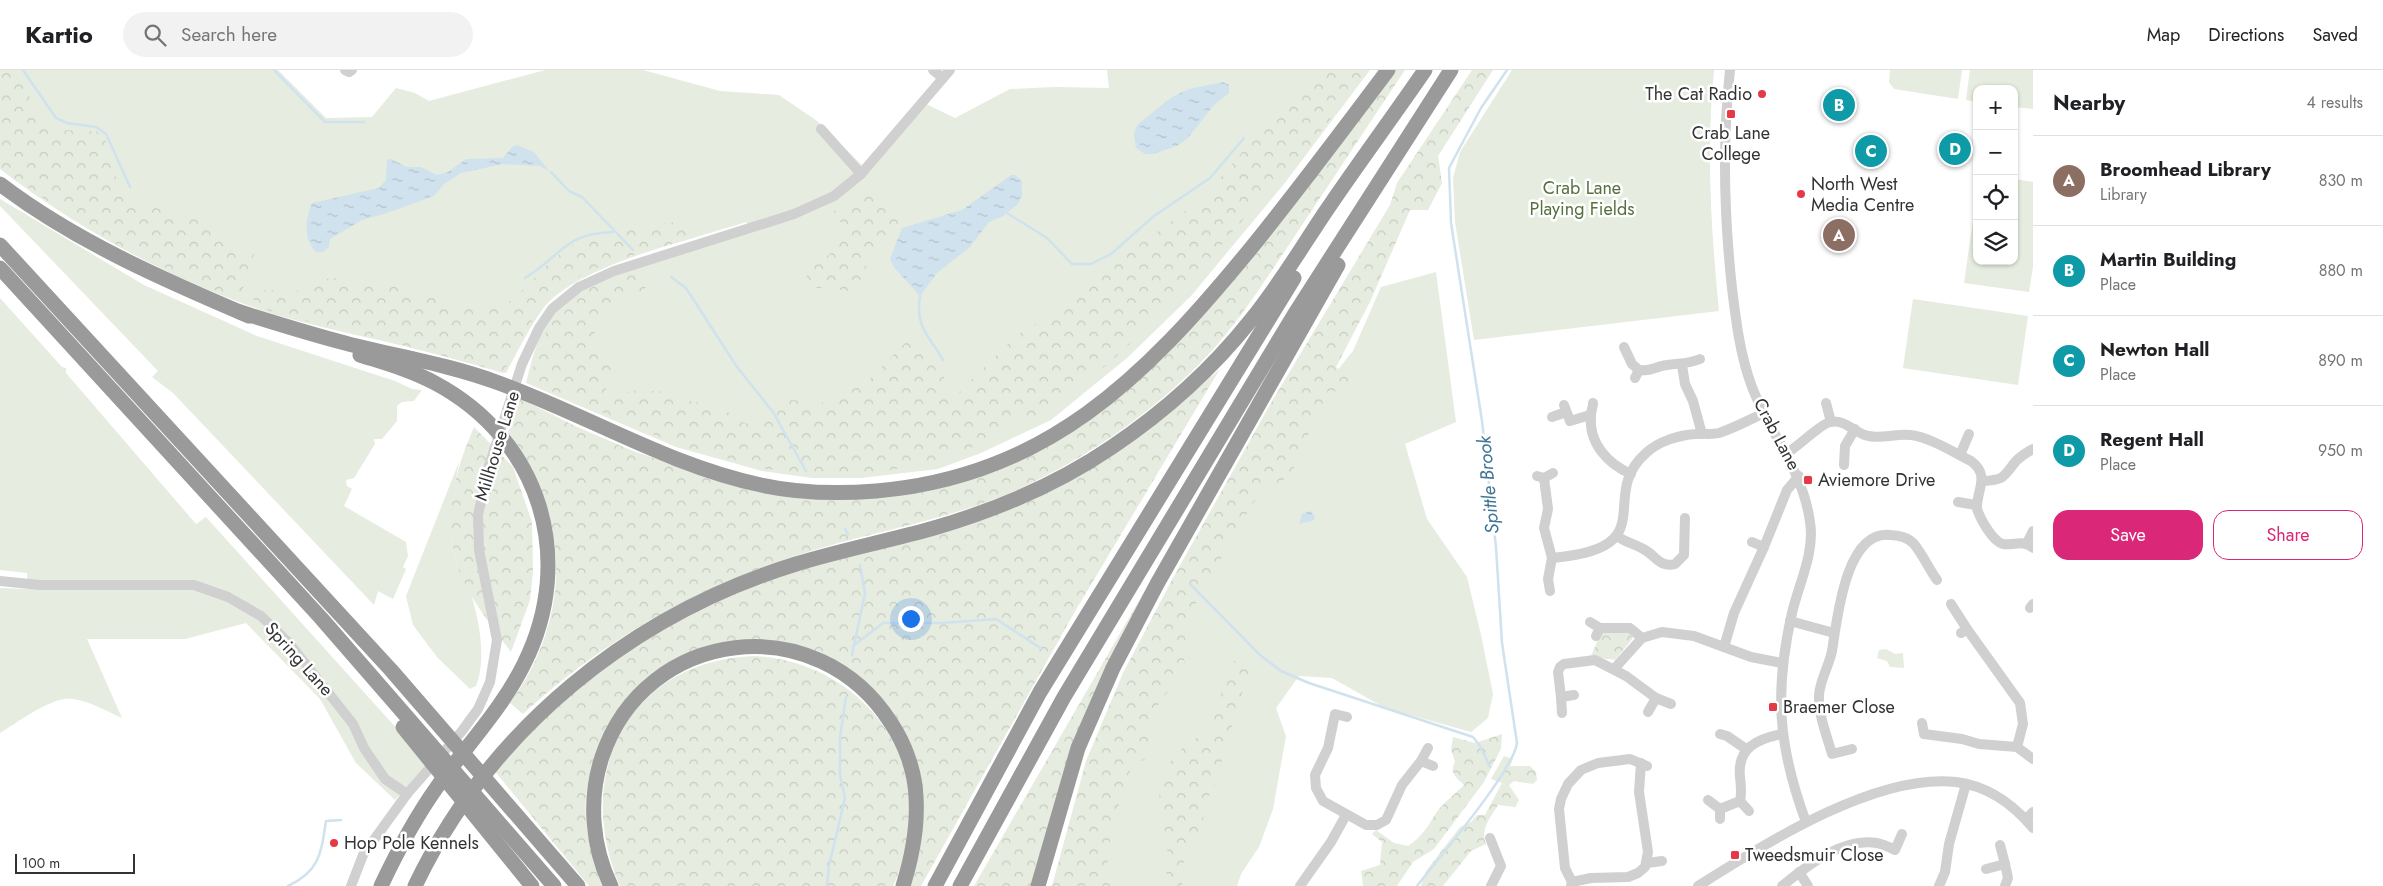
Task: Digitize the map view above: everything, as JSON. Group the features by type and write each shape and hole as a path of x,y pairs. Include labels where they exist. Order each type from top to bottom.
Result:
{"highway":[{"path":"240,312 344,343 492,381 674,460 730,478 765,486 816,492 868,492 930,484 991,465 1039,444 1109,398 1155,357 1189,322 1249,250 1388,70"},
{"path":"415,886 451,822 490,765 569,686 623,645 689,606 765,574 935,528 1000,505 1075,470 1145,424 1202,374 1253,318 1426,70"},
{"path":"935,886 1040,692 1294,277 1426,70"},
{"path":"960,886 1064,697 1264,365 1452,70"},
{"path":"1038,886 1078,748 1113,668 1157,584 1281,362 1452,70"},
{"path":"0,184 78,236 184,290 288,331 402,369 434,382 466,403 489,423 518,458 536,492 543,517 548,547 550,574 547,598 536,639 510,690 437,788 418,818 381,886"},
{"path":"0,245 391,670 578,886"},
{"path":"0,268 210,498 482,814 554,886"},
{"path":"611,886 599,850 594,822 594,795 598,771 612,733 637,697 667,672 702,654 750,646 786,649 809,655 833,666 870,695 885,713 898,734 907,754 916,795 913,846 903,886"},
{"path":"482,814 532,886"}],"street":[{"path":"345,70 349,72 352,70"},
{"path":"934,70 946,74"},
{"name":"Crab Lane","path":"1730,70 1725,124 1726,228 1740,342 1750,381 1764,413 1799,476 1811,524 1810,547 1790,621 1782,664 1780,694 1782,734 1789,771 1806,822"},
{"name":"Millhouse Lane","path":"351,886 363,855 407,794 462,731 478,709 494,670 497,640 480,550 478,515 488,469 522,364 539,328 552,309 579,287 614,271 817,205 848,186 861,174 946,74"},
{"path":"821,128 861,174"},
{"path":"1624,347 1637,374 1670,364 1682,365 1700,359"},
{"path":"1682,365 1685,384 1693,400 1702,434"},
{"path":"1593,403 1590,415 1594,434 1604,456 1612,465 1631,474"},
{"path":"1826,403 1831,422"},
{"path":"1552,417 1565,408 1570,422 1590,415"},
{"path":"1552,558 1588,553 1608,544 1617,536 1622,524 1631,474 1641,458 1652,448 1677,438 1720,433 1764,413"},
{"path":"1787,453 1806,441 1819,428 1831,422 1842,423 1868,436 1904,434 1918,436 1960,455 1978,467 1983,481 1976,505 1978,513 1997,541 2006,544 2030,546 2033,531"},
{"path":"1844,465 1845,446 1855,430"},
{"path":"1960,455 1969,434"},
{"path":"1983,481 1997,480 2007,475 2016,461 2033,449"},
{"path":"1544,476 1548,509 1544,528 1552,558 1548,579 1550,591"},
{"path":"1724,647 1737,606 1777,519 1787,490 1799,476"},
{"path":"1958,502 1976,505"},
{"path":"1617,536 1630,545 1646,550 1660,563 1671,565 1679,562 1684,554 1685,518"},
{"path":"1852,749 1832,754 1820,702 1820,689 1830,659 1834,633 1849,572 1866,544 1876,537 1887,534 1900,536 1914,543 1936,580"},
{"path":"1752,542 1764,547"},
{"name":"Spring Lane","path":"0,581 40,584 194,585 228,597 261,616 289,643 353,724 364,748 385,778 407,794"},
{"path":"1951,604 1964,631 2020,703 2023,724 2016,747"},
{"path":"1790,621 1834,633"},
{"path":"1590,622 1598,632 1630,628 1642,638"},
{"path":"1614,669 1642,638 1656,632 1673,632 1694,636 1751,657 1782,664"},
{"path":"1562,713 1558,672 1562,665 1595,660 1614,669 1656,698 1671,704"},
{"path":"1561,697 1574,695"},
{"path":"1648,712 1656,698"},
{"path":"1347,717 1335,714 1328,748 1315,774 1316,788 1323,801 1346,815 1370,826 1384,822 1405,779 1421,761 1428,748"},
{"path":"1922,723 1924,734 1962,739 1979,744 2016,747 2033,759"},
{"path":"1720,734 1727,736 1746,749"},
{"path":"1708,800 1720,814 1740,801 1742,787 1741,762 1746,749 1764,738 1782,734"},
{"path":"1317,744 1328,748"},
{"path":"1624,759 1644,764 1639,792 1648,852 1647,862 1642,870 1628,877 1592,878 1572,884 1565,868 1560,799 1565,789 1579,772 1592,765 1624,759"},
{"path":"1421,761 1433,766"},
{"path":"1698,886 1772,839 1806,822 1852,803 1897,789 1934,782 1966,784 2003,799 2029,816 2033,828"},
{"path":"1939,886 1945,872 1949,844 1966,784"},
{"path":"1740,801 1749,811"},
{"path":"1300,886 1327,848 1346,815"},
{"path":"1782,886 1828,854 1851,846 1878,843 1895,850 1902,834"},
{"path":"1490,838 1501,866 1491,886"},
{"path":"2000,845 2008,878 2005,886"},
{"path":"1647,862 1662,860"},
{"path":"1986,869 2005,864"},
{"path":"1800,872 1808,886"}],"green space":[{"path":"0,70 278,70 326,118 372,117 396,88 415,93 429,101 545,70 643,70 720,91 779,95 817,121 868,171 926,104 955,118 1010,89 1055,87 1109,88 1107,70 1370,70 1284,184 1191,296 1127,358 1051,420 981,453 938,469 861,478 812,478 762,471 676,447 526,383 536,346 548,320 568,300 589,287 645,264 751,231 746,222 644,253 593,273 570,286 552,299 540,313 506,373 417,349 312,325 258,309 189,282 91,231 60,212 0,169"},
{"path":"1318,70 1368,70 1306,151 1233,231 1188,287 1111,362 1036,417 1015,419 987,441 949,457 911,467 863,474 814,474 765,469 681,446 530,382 536,354 555,313 587,289 642,270 652,278 643,291 614,303 596,316 594,333 597,346 614,370 604,376 604,387 612,395 638,390 668,392 685,400 723,407 736,420 751,425 764,422 778,410 784,401 795,400 815,406 867,382 906,342 916,344 944,372 944,387 954,397 1016,336 1079,297 1095,279 1124,255 1205,196 1291,95"},
{"path":"1394,70 1405,70 1244,311 1188,376 1120,431 1071,462 1019,489 995,499 970,508 818,549 737,577 661,614 624,636 589,660 523,714 510,703 530,670 545,637 553,602 556,567 553,532 544,498 529,464 508,432 519,398 575,426 633,451 746,488 942,485 1111,401"},
{"path":"1472,70 1493,70 1438,156 1442,183 1428,210 1410,210 1370,302 1336,367 1351,380 1345,392 1328,391 1290,476 1268,488 1253,503 1190,613 1185,636 1187,647 1184,657 1185,669 1177,683 1165,695 1147,721 1147,727 1154,737 1151,749 1145,760 1133,762 1118,807 1108,856 1110,886 1052,886 1086,761 1123,673 1173,578 1272,401 1390,205 1397,183"},
{"name":"Crab Lane Playing Fields","path":"1512,70 1714,70 1710,130 1710,190 1719,311 1474,340 1455,222 1453,178 1460,152"},
{"path":"1890,70 1962,70 1958,99 1894,89 1889,82"},
{"path":"1970,70 2033,70 2033,109 2018,107 2018,85 1973,85 1973,101 1966,100"},
{"path":"15,71 42,119 63,130 104,132 116,177 120,186 130,198 145,205 195,219 238,246 255,251 239,301 120,247 59,209 0,168 0,72"},
{"path":"2018,180 2033,182 2033,267 2029,292 1964,283 1973,220 1973,265 2018,265"},
{"path":"869,186 902,225 882,247 868,252 862,292 808,287 805,261 829,255 851,232 831,213"},
{"path":"0,199 144,285 257,336 395,381 412,389 422,390 414,401 402,402 397,406 397,421 382,439 374,439 375,444 354,478 346,480 347,486 352,489 344,506 406,542 408,556 403,567 406,569 393,599 378,591 374,605 173,393 152,377 158,371 0,206"},
{"path":"677,222 697,231 699,236 621,259 584,274 567,284 552,296 537,313 503,373 256,307 253,297 259,290 296,291 315,286 325,279 337,278 356,288 374,285 398,287 480,311 499,307 514,299 547,265 568,248 584,240 621,233 639,226"},
{"path":"1436,272 1456,422 1405,444 1427,519 1467,577 1493,694 1488,718 1471,732 1385,708 1332,678 1299,676 1276,708 1286,736 1273,809 1259,847 1241,874 1237,886 1088,886 1177,619 1319,393 1353,351 1381,287"},
{"path":"0,298 62,367 66,368 66,373 196,524 206,517 408,741 426,765 395,800 356,763 320,699 246,623 185,639 87,639 122,718 85,702 64,699 45,706 0,733 0,588 28,589 27,573 0,570"},
{"path":"1913,299 2028,316 2018,385 1903,368"},
{"path":"1220,369 1074,613 921,886 909,886 919,854 924,811 873,692 769,642 647,679 619,711 607,730 598,750 591,770 587,792 588,835 604,886 589,886 493,769 549,711 657,629 783,573 979,519 1177,406"},
{"path":"474,427 513,467 532,522 533,571 530,600 511,652 480,610 467,587 461,576 453,546 451,511 456,477"},
{"path":"459,462 452,501 452,538 457,564 469,588 481,638 479,675 476,686 470,689 437,657 413,625 406,596"},
{"path":"1163,559 1147,592 1032,886 974,886"},
{"path":"1628,631 1633,638 1615,660 1591,656 1601,633"},
{"path":"1886,649 1895,654 1903,653 1904,668 1890,667 1887,661 1877,658 1879,650"},
{"path":"754,656 790,661 822,674 851,692 875,715 894,743 906,775 910,809 906,846 893,886 620,886 607,844 603,804 608,766 621,731 643,702 673,678 710,663"},
{"path":"1232,661 1251,663 1214,788 1207,799 1201,829 1195,835 1182,867 1182,886 1165,886 1168,855 1159,793 1160,780 1165,768 1185,745 1200,736 1207,737 1211,732 1213,718"},
{"path":"1502,734 1501,749 1484,782 1434,849 1413,862 1397,886 1363,886 1361,871 1380,865 1382,842 1372,834 1376,830 1394,843 1408,846 1421,835 1442,806 1464,785 1453,772 1455,762 1451,749 1453,737 1475,743"},
{"path":"1504,756 1513,759 1510,766 1530,766 1536,772 1537,780 1533,784 1514,781 1509,785 1519,800 1515,807 1498,805 1485,828 1484,839 1486,844 1471,851 1443,886 1421,886 1426,871 1460,827 1471,822 1477,815 1485,815 1502,783 1491,779"}],"water":[{"path":"1223,82 1229,85 1229,93 1214,105 1188,138 1177,146 1153,154 1145,154 1136,148 1134,134 1137,125 1172,97 1189,89"},
{"path":"517,145 534,152 549,171 540,166 503,164 461,173 444,184 434,196 362,220 330,239 329,247 323,252 316,252 309,241 306,229 312,203 379,188 386,180 387,160 391,159 407,167 421,167 437,175 448,172 466,159 503,158 512,147"},
{"path":"1011,175 1015,175 1022,181 1022,196 1018,204 1003,216 989,222 970,247 937,273 920,296 893,266 890,259 902,228 962,210"},
{"path":"1310,511 1315,516 1314,520 1299,524 1302,514"}],"waterway":[{"path":"23,70 56,118 67,123 96,127 106,134 130,187"},
{"path":"274,70 325,122 364,122"},
{"name":"Spittle Brook","path":"1417,886 1490,793 1513,756 1517,743 1502,643 1496,547 1482,421 1451,223 1449,168 1481,108 1507,70"},
{"path":"1007,213 1047,238 1072,264 1091,264 1111,254 1154,216 1210,178 1244,138"},
{"path":"551,172 569,191 582,197 633,250"},
{"path":"525,278 574,241 597,233 613,232"},
{"path":"671,277 686,288 737,367 773,412 806,471"},
{"path":"920,296 921,324 943,360"},
{"path":"845,529 848,534"},
{"path":"852,655 865,593 860,565"},
{"path":"1190,584 1260,655 1281,671 1309,683 1473,737 1480,746 1490,767"},
{"path":"853,646 883,623 941,623 996,619 1042,649"},
{"path":"827,886 829,866 845,798 840,775 840,737 846,697"},
{"path":"288,886 307,874 313,867 320,852 326,821 341,820"}],"place":[{"name":"The Cat Radio","path":"1762,94"},
{"name":"Martin Building","path":"1839,105"},
{"name":"Crab Lane College","path":"1731,114"},
{"name":"Regent Hall","path":"1955,149"},
{"name":"Newton Hall","path":"1871,151"},
{"name":"North West Media Centre","path":"1801,194"},
{"name":"Broomhead Library","path":"1839,235"},
{"name":"Aviemore Drive","path":"1808,480"},
{"name":"Braemer Close","path":"1773,707"},
{"name":"Hop Pole Kennels","path":"334,843"},
{"name":"Tweedsmuir Close","path":"1735,855"}]}
